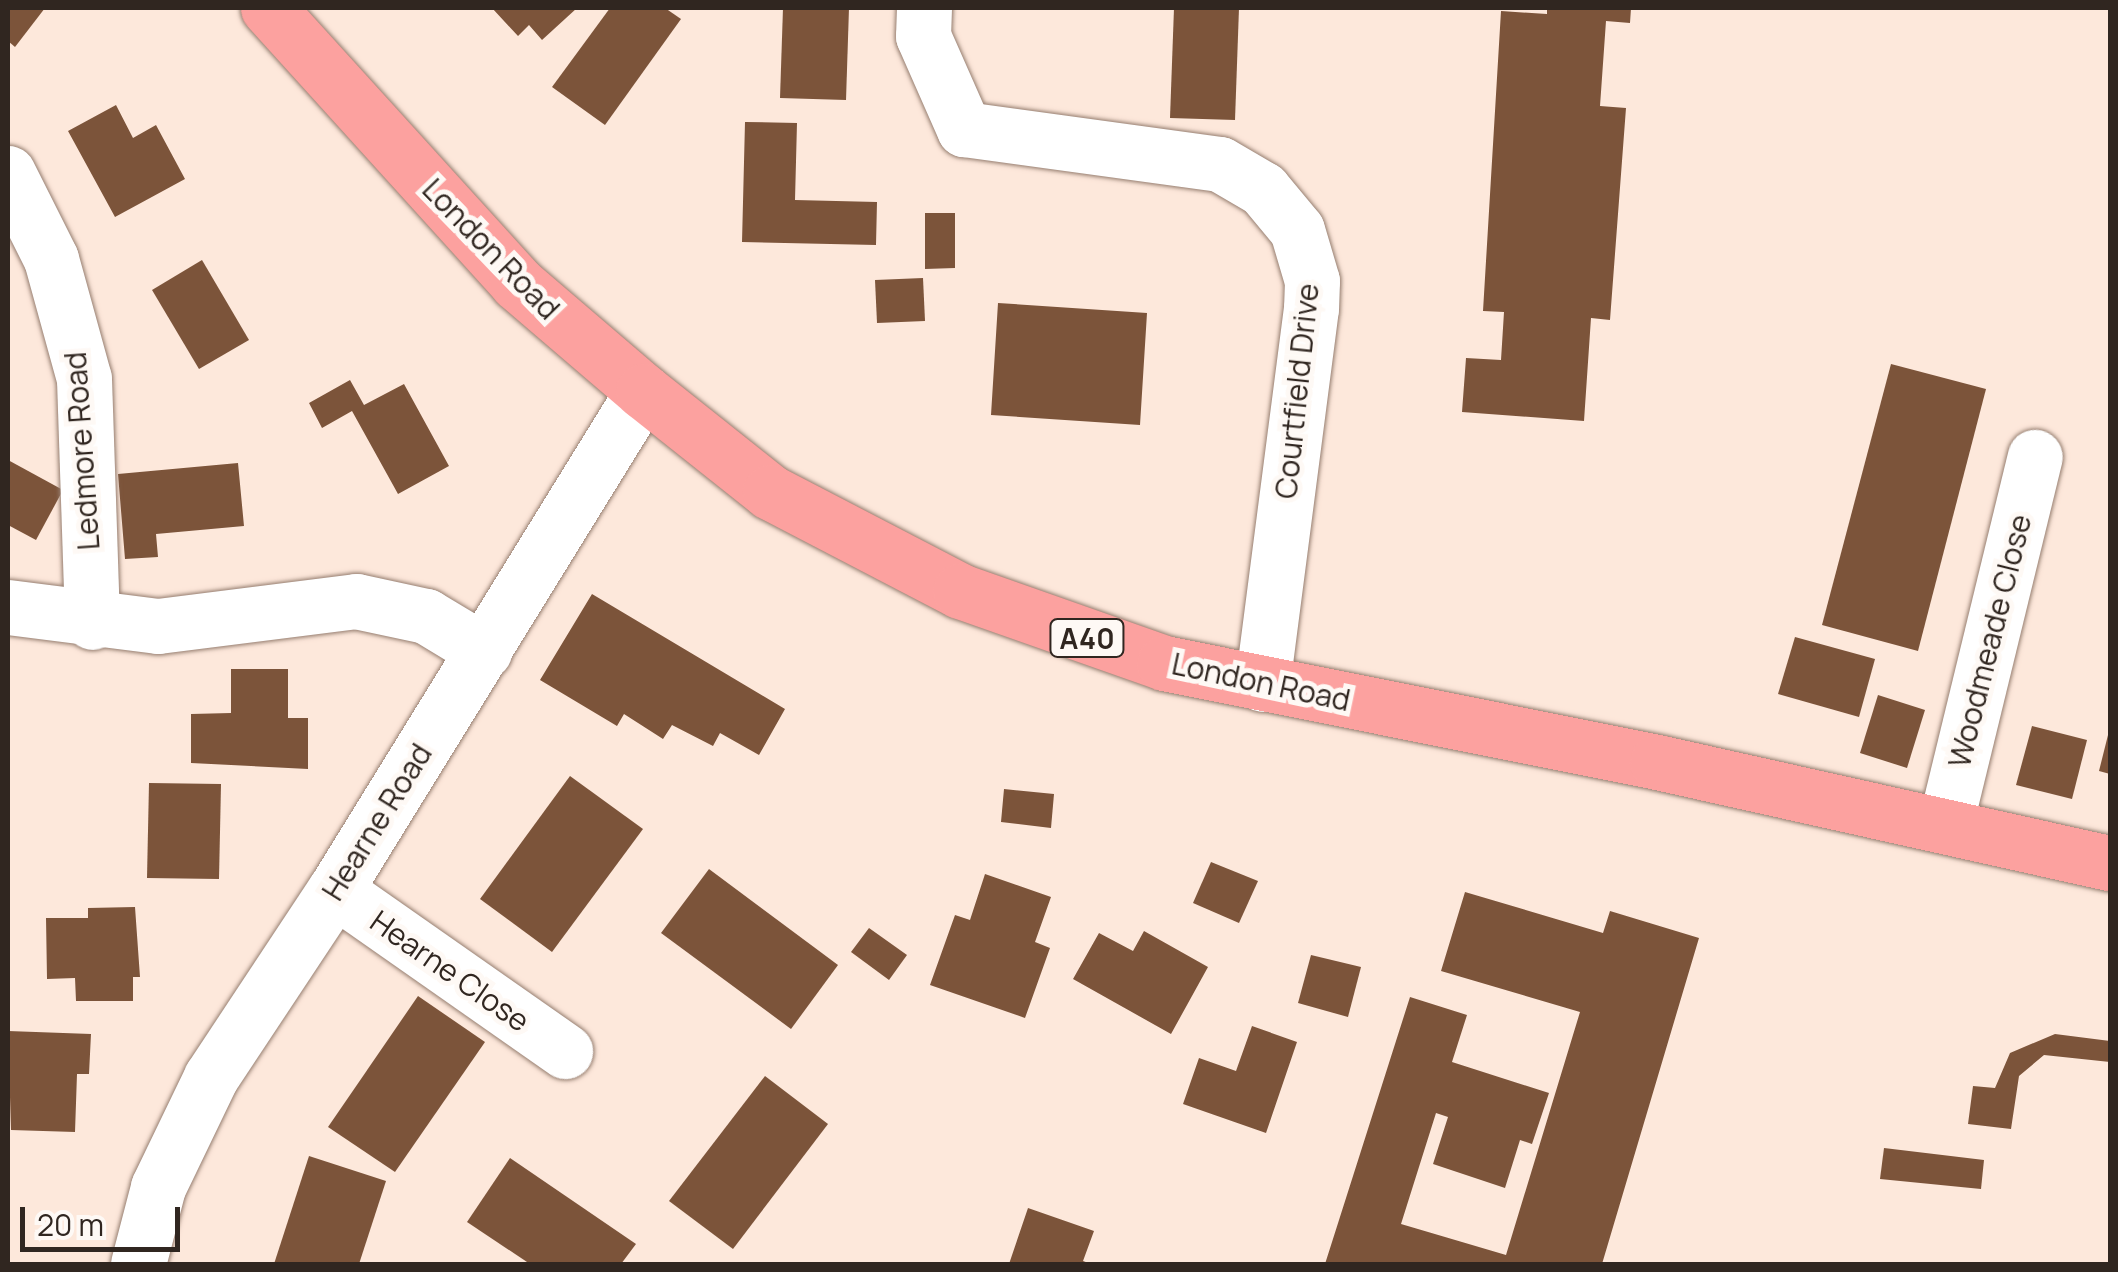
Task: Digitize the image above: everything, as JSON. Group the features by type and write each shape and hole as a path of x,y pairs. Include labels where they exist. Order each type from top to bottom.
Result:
{"highway":[{"name":"London Road","path":"268,8 517,284 770,492 862,545 1061,630 1164,663 1945,825 2110,863"}],"street":[{"name":"Courtfield Drive","path":"924,8 923,36 964,128 1220,164 1263,188 1297,230 1312,281 1312,308 1262,684"},
{"name":"Ledmore Road","path":"8,174 50,259 84,379 92,622"},
{"name":"Hearne Road","path":"138,1264 182,1130 643,391"},
{"name":"Woodmeade Close","path":"1945,825 2035,457"},
{"path":"8,607 92,622 191,624 356,601 426,616 484,650"},
{"name":"Hearne Close","path":"335,890 565,1051"}],"building":[{"path":"8,8 45,8 15,47 8,41"},
{"path":"492,8 577,8 542,40 529,25 518,36"},
{"path":"610,8 665,8 681,19 605,125 552,87"},
{"path":"783,8 849,8 846,100 780,98"},
{"path":"1174,8 1239,8 1235,120 1170,118"},
{"path":"1547,8 1631,8 1630,23 1606,21 1600,106 1626,108 1610,320 1591,318 1584,421 1462,412 1466,358 1501,360 1504,312 1483,311 1501,11 1547,14"},
{"path":"116,105 133,138 156,125 185,179 115,217 68,131"},
{"path":"745,122 797,123 795,200 877,202 876,245 742,242"},
{"path":"925,213 955,213 955,268 925,269"},
{"path":"202,260 249,340 199,369 152,290"},
{"path":"923,278 925,321 877,323 875,280"},
{"path":"998,303 1147,313 1140,425 991,415"},
{"path":"1891,364 1986,389 1918,651 1822,625"},
{"path":"350,380 364,405 404,384 449,466 398,494 352,411 322,428 309,403"},
{"path":"8,460 63,490 36,540 8,525"},
{"path":"238,463 244,526 156,534 158,557 125,559 118,474"},
{"path":"592,594 785,709 759,755 720,733 713,746 672,725 663,739 624,714 617,726 540,680"},
{"path":"1795,637 1875,659 1859,717 1778,694"},
{"path":"231,669 288,669 288,718 308,718 308,769 191,763 191,714 231,713"},
{"path":"1878,695 1925,710 1907,768 1860,753"},
{"path":"2032,726 2087,740 2072,799 2016,785"},
{"path":"2110,731 2110,774 2099,771"},
{"path":"570,776 643,829 552,952 480,899"},
{"path":"149,783 221,784 219,879 147,878"},
{"path":"1004,789 1054,794 1051,828 1001,822"},
{"path":"1211,862 1258,881 1239,923 1193,903"},
{"path":"709,869 838,965 791,1029 661,933"},
{"path":"985,874 1051,897 1035,942 1050,948 1025,1018 930,985 955,915 970,920"},
{"path":"1465,892 1603,933 1610,911 1699,938 1602,1264 1325,1264 1410,997 1467,1015 1452,1062 1549,1093 1532,1144 1520,1140 1505,1188 1433,1164 1448,1117 1436,1113 1401,1224 1506,1255 1580,1012 1441,971"},
{"path":"135,907 140,977 133,977 133,1001 76,1001 75,978 47,979 46,918 88,918 88,908"},
{"path":"869,928 907,955 889,980 851,952"},
{"path":"1144,931 1208,967 1171,1034 1073,979 1099,933 1133,951"},
{"path":"1311,955 1361,967 1348,1017 1298,1003"},
{"path":"418,996 485,1042 395,1172 328,1127"},
{"path":"1252,1026 1297,1042 1266,1133 1183,1104 1199,1058 1236,1071"},
{"path":"8,1031 91,1034 89,1074 77,1074 75,1132 11,1130"},
{"path":"2055,1034 2110,1041 2110,1062 2044,1055 2019,1076 2011,1129 1968,1124 1973,1086 1995,1088 2010,1053"},
{"path":"765,1076 828,1124 733,1249 669,1201"},
{"path":"1884,1148 1984,1160 1981,1189 1880,1179"},
{"path":"309,1156 386,1181 359,1264 274,1264"},
{"path":"510,1158 636,1244 621,1264 530,1264 467,1222"},
{"path":"1028,1208 1094,1231 1083,1261 1091,1264 1009,1264"}]}
